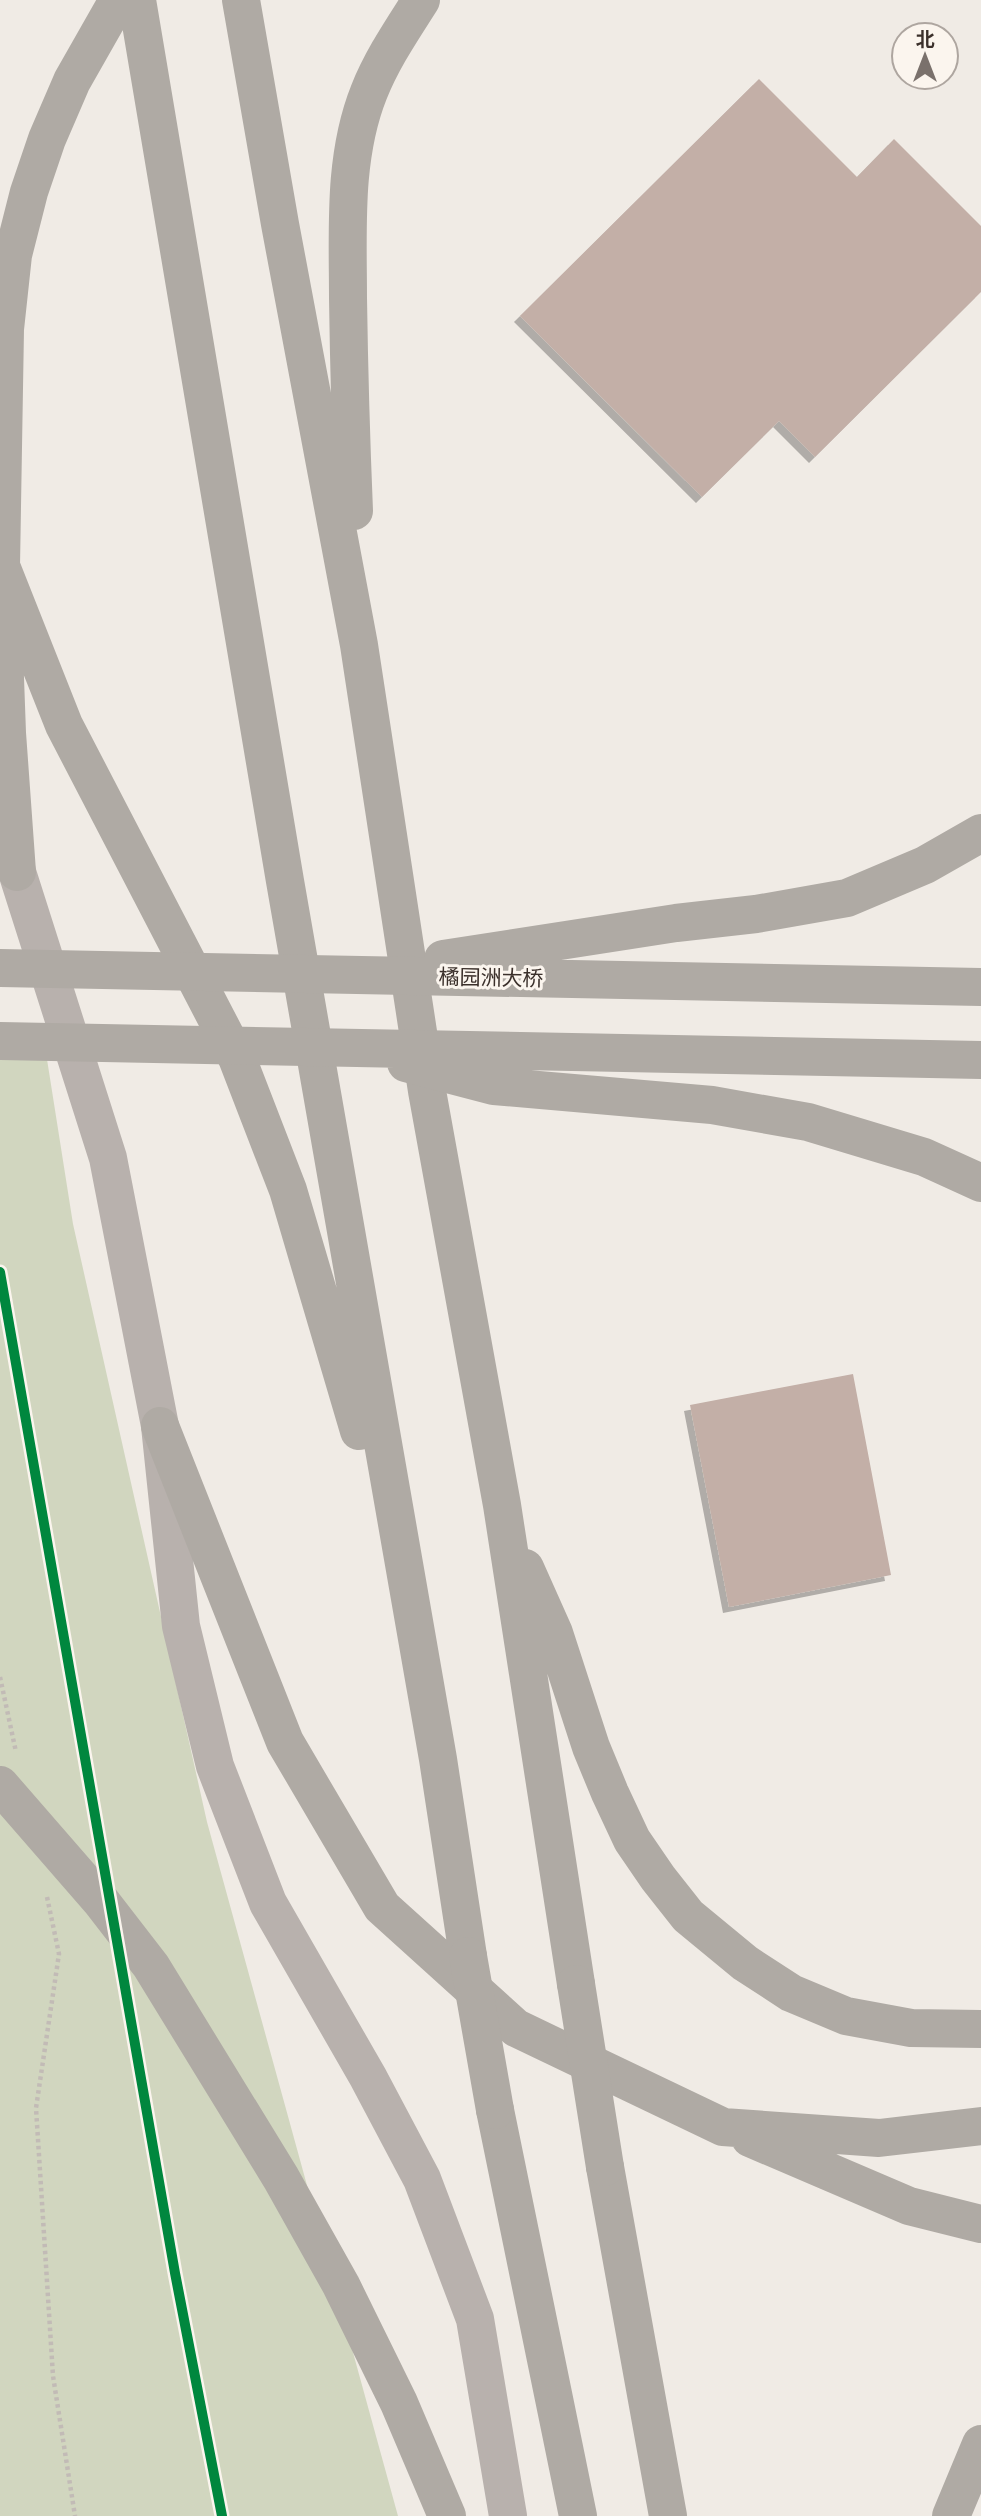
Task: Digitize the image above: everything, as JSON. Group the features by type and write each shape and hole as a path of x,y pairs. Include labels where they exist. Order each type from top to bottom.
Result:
{"highway":[{"path":"17,872 7,733 1,566 5,329 13,255 29,192 47,139 72,81 118,0"},
{"path":"137,0 285,881 438,1759 468,1956 495,2110 578,2516"},
{"path":"241,0 359,646 426,1091 502,1505 605,2167 668,2516"},
{"path":"359,646 349,408 347,235 352,155 368,93 393,42 421,0"},
{"path":"1,566 64,726 237,1058 288,1189 359,1429 438,1759"},
{"path":"346,975 543,942 756,914 847,898 925,865 981,834"},
{"name":"橘园洲大桥","path":"0,968 981,988"},
{"path":"0,1041 981,1060"},
{"path":"346,1047 494,1086 712,1105 808,1122 924,1157 981,1183"},
{"path":"160,1426 285,1742 382,1907 516,2028 723,2127 909,2206 981,2224"},
{"path":"502,1505 522,1562 554,1633 591,1747 610,1793 632,1840 688,1916 745,1963 790,1993 846,2016 911,2028 981,2029"},
{"path":"8,1769 100,1900 151,1966 281,2178 341,2285 399,2403 447,2516"},
{"path":"723,2127 879,2138 981,2126"},
{"path":"951,2516 981,2444"}],"main road":[{"path":"0,792 17,872 108,1158 160,1426 181,1626 215,1766 268,1903 368,2077 422,2179 475,2319 508,2516"}],"path":[{"path":"0,1677 8,1769"},
{"path":"45,1887 59,1954 36,2108 53,2376 75,2516"}],"green space":[{"path":"0,1034 43,1034 73,1224 207,1822 398,2516 0,2516"}],"building":[{"path":"759,79 857,177 894,139 981,226 981,292 815,457 779,421 702,497 520,316"},
{"path":"853,1374 891,1575 729,1607 690,1405"}],"cycle path":[{"path":"0,1272 175,2273 222,2516"}]}
